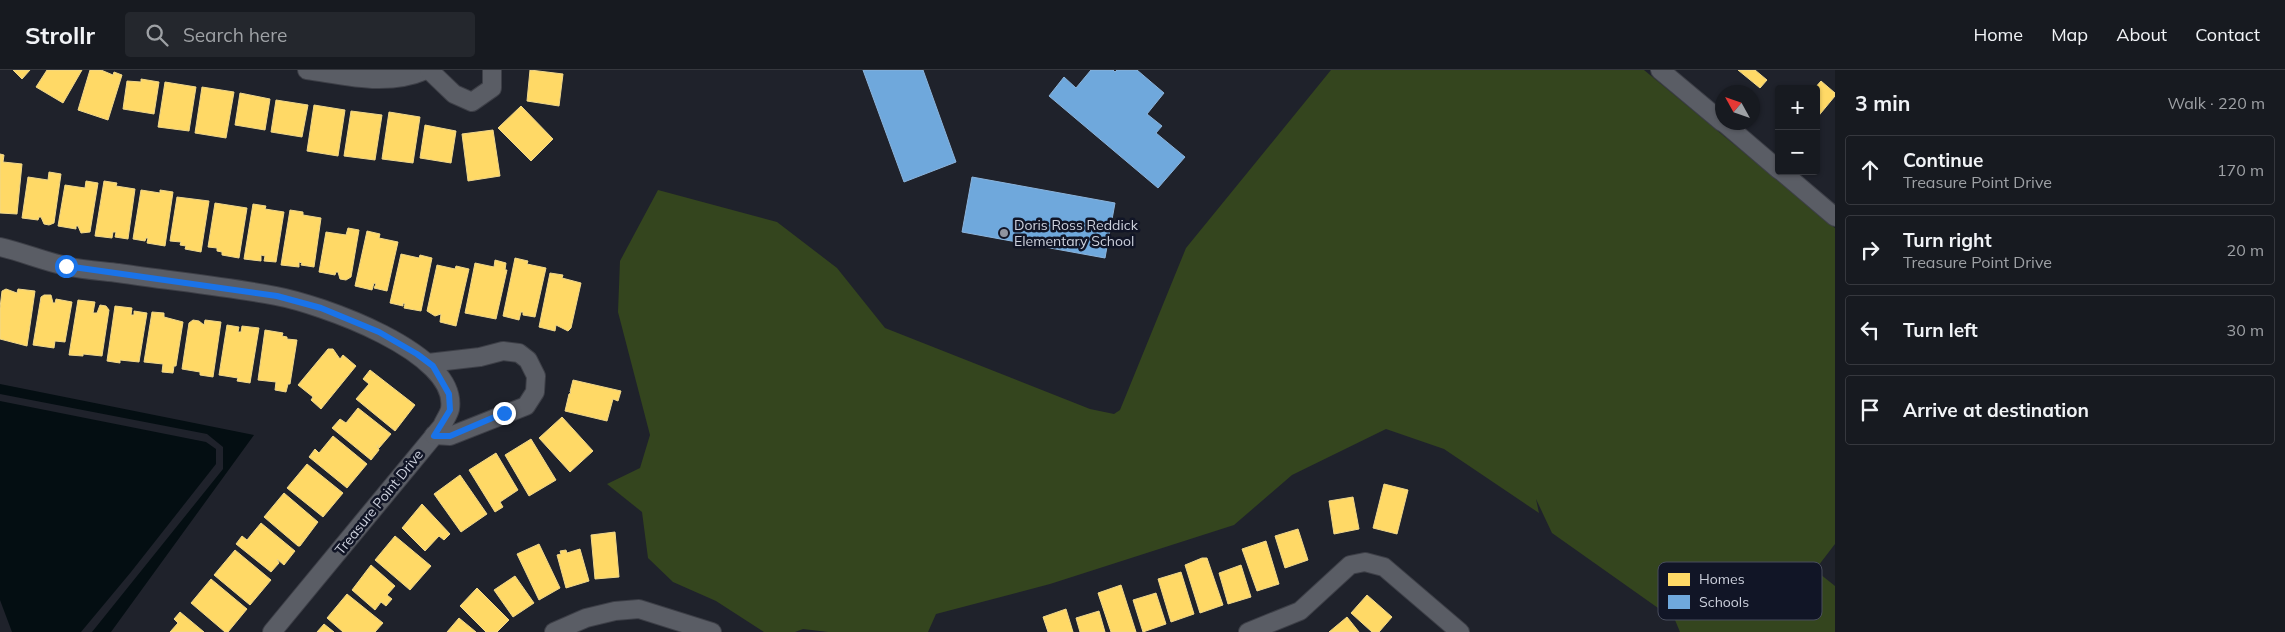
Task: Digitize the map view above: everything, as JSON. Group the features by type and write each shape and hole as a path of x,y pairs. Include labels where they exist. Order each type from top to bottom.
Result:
{"street":[{"path":"307,70 380,81 413,76 428,70 454,94 472,102 492,88 492,70"},
{"path":"1660,70 1715,115"},
{"path":"1732,130 1775,166"},
{"path":"1787,175 1832,209"},
{"name":"Treasure Point Drive","path":"0,247 28,253 66,266 277,296 304,303 379,332 417,354 433,366 449,394 450,410 434,436 272,632"},
{"path":"428,363 503,351 519,353 528,360 536,376 535,392 526,406 450,436 434,436"},
{"path":"1248,632 1300,611 1350,565 1365,562 1384,567 1460,632"},
{"path":"554,632 586,618 615,611 639,609 712,632"}],"green space":[{"path":"1331,70 1644,70 1835,228 1835,544 1821,562 1658,562 1658,608 1552,533 1536,499 1539,513 1444,449 1386,429 1292,475 1234,525 1050,584 936,614 928,632 828,632 803,629 795,632 764,632 716,601 673,582 648,558 642,512 607,484 640,468 650,435 618,312 620,261 658,190 777,222 837,268 885,328 1090,409 1114,414 1120,410 1186,248"},
{"path":"1822,576 1835,586 1835,632 1680,632 1675,620 1822,620"}],"shaded area":[{"path":"0,384 254,435 111,632 92,632 223,469 223,447 207,434 0,394"},
{"path":"0,401 206,442 216,449 216,464 81,632 12,632 0,600"}],"building: Homes":[{"path":"13,70 30,70 22,79"},
{"path":"47,70 82,70 63,103 36,87"},
{"path":"90,70 101,70 113,75 114,72 122,75 108,120 78,110"},
{"path":"530,70 563,74 559,106 527,101"},
{"path":"1738,70 1755,70 1767,80 1760,88 1760,85 1756,85"},
{"path":"141,79 159,82 154,114 123,109 127,81 141,82"},
{"path":"1821,81 1835,93 1835,96 1820,114 1820,85 1818,85"},
{"path":"165,82 196,87 189,131 158,127"},
{"path":"202,87 234,92 226,138 195,133"},
{"path":"240,93 270,99 265,130 235,125"},
{"path":"276,100 308,105 302,137 271,132"},
{"path":"314,105 345,110 338,156 307,151"},
{"path":"521,106 553,139 531,161 498,128"},
{"path":"351,111 382,115 375,160 344,156"},
{"path":"389,112 420,117 413,163 382,159"},
{"path":"425,125 456,131 451,163 420,158"},
{"path":"493,130 500,176 468,181 462,134"},
{"path":"0,154 4,155 3,162 22,164 17,214 0,213"},
{"path":"49,172 61,174 54,223 44,224 41,217 38,220 22,218 28,177 48,180"},
{"path":"86,181 98,183 90,232 81,233 78,226 76,226 76,229 58,226 65,185 85,188"},
{"path":"104,181 117,183 116,186 135,189 128,239 115,237 116,232 113,232 112,238 95,236"},
{"path":"141,190 160,193 160,190 173,192 165,246 147,243 148,238 145,241 133,239"},
{"path":"177,197 209,201 201,252 185,249 186,246 180,245 181,242 170,241"},
{"path":"215,203 247,208 239,258 222,255 222,252 217,251 217,248 208,247"},
{"path":"253,204 266,206 265,209 284,212 276,262 264,261 265,256 261,255 261,261 244,259"},
{"path":"290,210 303,212 303,215 321,218 314,267 301,265 302,263 299,262 299,267 281,265"},
{"path":"348,228 359,230 351,277 346,280 340,279 338,272 335,275 319,272 326,232 346,235"},
{"path":"367,231 380,234 379,238 398,242 387,291 374,288 376,284 374,283 372,290 355,286"},
{"path":"401,254 419,258 420,255 432,258 421,311 404,308 405,304 403,303 403,306 390,303"},
{"path":"515,258 528,261 527,264 546,268 535,317 523,315 523,312 521,312 519,320 503,316"},
{"path":"495,260 506,263 505,270 507,270 496,319 465,313 475,263 494,267"},
{"path":"437,265 455,269 456,266 469,269 456,326 440,322 441,314 435,316 427,311"},
{"path":"550,273 563,275 562,278 581,283 571,328 568,331 556,325 555,331 539,327"},
{"path":"6,289 17,293 18,289 35,291 27,346 0,339 2,291"},
{"path":"51,295 53,303 55,303 56,299 72,302 65,342 55,341 54,348 33,345 41,297"},
{"path":"78,300 95,302 93,313 97,313 100,305 106,306 109,310 102,356 69,355"},
{"path":"115,306 132,308 131,315 134,315 134,311 147,313 139,362 120,360 120,363 107,361"},
{"path":"152,312 164,313 164,317 183,322 176,366 174,366 173,373 162,372 163,364 144,362"},
{"path":"193,320 199,321 204,325 205,320 221,322 213,377 200,375 200,372 182,369 189,323"},
{"path":"227,325 239,327 238,332 241,332 242,326 259,328 250,383 237,381 238,378 219,375"},
{"path":"265,330 283,333 282,336 287,337 287,339 297,340 290,384 288,384 286,392 275,390 276,382 258,380"},
{"path":"328,349 333,349 340,359 343,355 356,366 321,409 311,400 313,397 298,385"},
{"path":"370,370 415,405 395,431 356,399 369,384 363,379"},
{"path":"573,380 621,391 618,401 613,399 607,421 565,411"},
{"path":"358,408 391,434 379,448 377,445 379,450 371,460 332,428 340,419 346,423"},
{"path":"562,417 593,451 570,472 539,438"},
{"path":"333,436 367,464 347,488 309,457 315,449 319,453"},
{"path":"531,439 556,480 529,496 505,455"},
{"path":"496,453 518,490 500,502 503,507 495,512 469,470"},
{"path":"307,464 343,493 323,517 287,488"},
{"path":"460,475 487,514 461,532 434,494"},
{"path":"1384,484 1408,490 1397,534 1373,528"},
{"path":"284,493 318,522 300,546 264,517"},
{"path":"1353,497 1359,529 1334,534 1329,501"},
{"path":"422,504 450,534 444,540 439,536 425,551 402,528"},
{"path":"261,523 295,551 284,565 277,559 279,563 271,572 236,544 242,536 247,540"},
{"path":"1298,529 1308,560 1285,568 1275,536"},
{"path":"615,532 619,577 595,579 591,535"},
{"path":"395,536 431,566 410,590 375,560"},
{"path":"1266,541 1279,584 1257,591 1242,549"},
{"path":"539,544 560,588 539,600 517,554"},
{"path":"580,549 589,581 566,588 557,555 561,554 560,551 566,550 567,553"},
{"path":"235,550 271,580 250,605 214,575"},
{"path":"1202,558 1207,558 1223,605 1200,613 1185,565"},
{"path":"371,565 395,586 387,595 392,599 386,606 381,602 375,610 352,590"},
{"path":"1241,565 1251,597 1228,604 1219,573"},
{"path":"1181,572 1194,614 1171,622 1158,579"},
{"path":"515,576 534,603 513,617 494,590"},
{"path":"211,579 247,609 228,632 225,632 191,603"},
{"path":"1121,585 1136,632 1111,632 1098,593"},
{"path":"477,588 509,620 497,632 486,632 460,606"},
{"path":"1156,593 1166,624 1143,632 1133,600"},
{"path":"347,594 383,623 375,632 343,632 327,618"},
{"path":"1367,595 1392,617 1379,632 1372,632 1351,613"},
{"path":"1066,609 1073,632 1048,632 1043,617"},
{"path":"1099,611 1105,632 1080,632 1076,618"},
{"path":"180,612 204,632 170,632 178,623 174,619"},
{"path":"1347,617 1359,632 1329,632"},
{"path":"459,618 476,632 447,632"},
{"path":"324,624 334,632 317,632"}],"building: Schools":[{"path":"863,70 923,70 956,162 904,182"},
{"path":"1091,70 1113,70 1115,72 1117,70 1137,70 1164,93 1147,114 1162,126 1156,133 1185,157 1158,188 1049,96 1064,77 1076,88"},
{"path":"972,177 1115,203 1105,258 962,232"}],"place":[{"name":"Doris Ross Reddick Elementary School","path":"1004,233"}],"route":[{"path":"66,266 277,296 321,308 379,332 417,354 433,366 449,394 450,410 442,426 434,436 450,436 504,413"}]}
